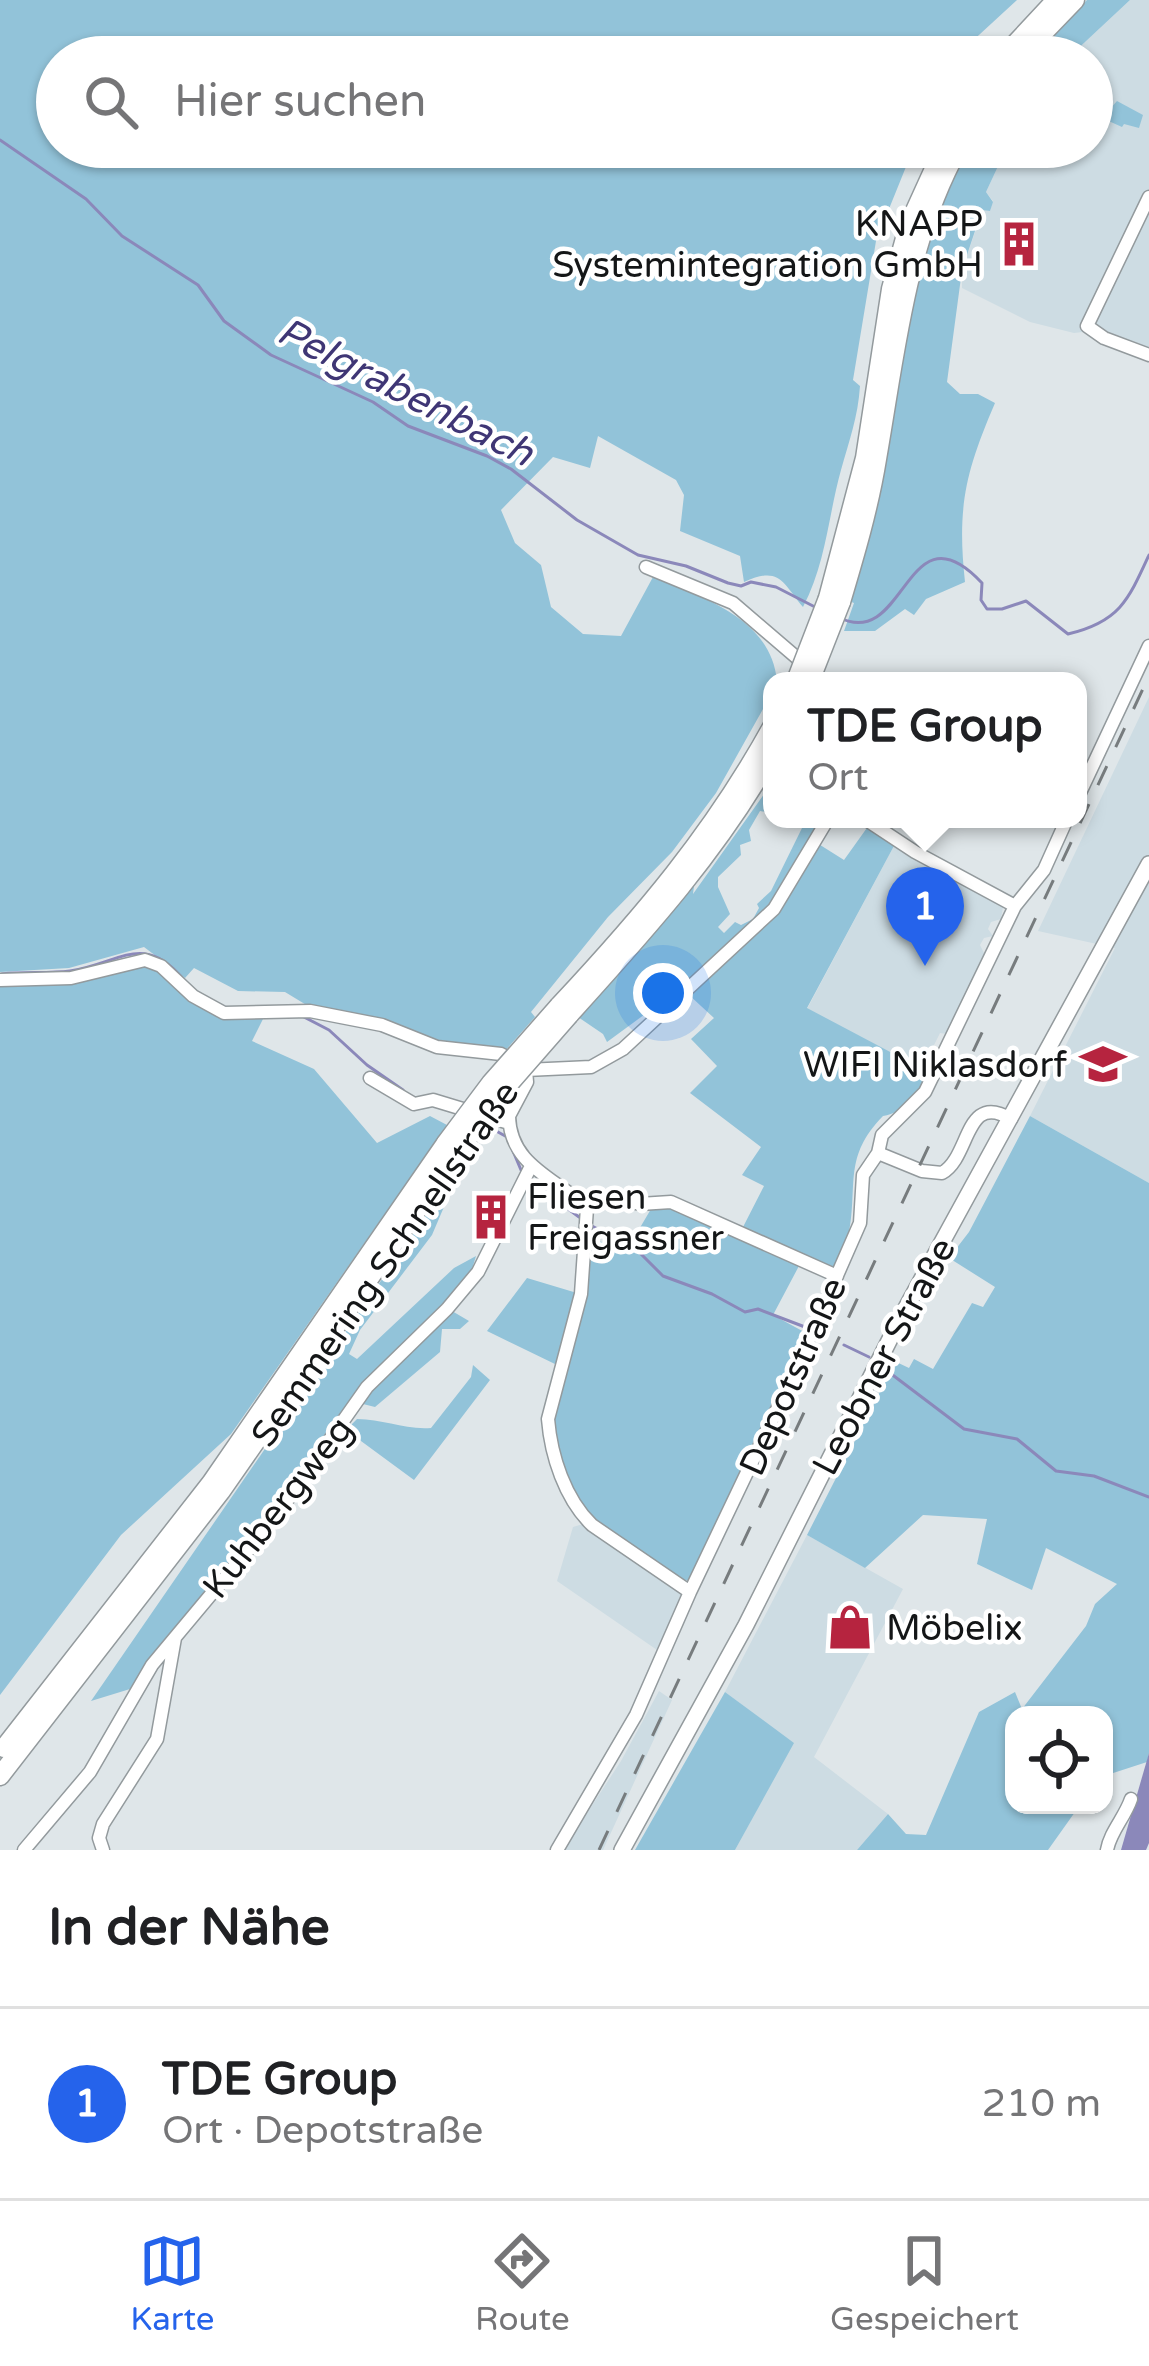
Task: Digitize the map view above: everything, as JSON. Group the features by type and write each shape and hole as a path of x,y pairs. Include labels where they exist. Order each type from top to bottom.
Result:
{"highway":[{"path":"1020,36 1042,8 1056,0"},
{"path":"1040,36 1075,0"},
{"path":"800,672 835,600 865,458 891,289 909,224 934,168"},
{"path":"813,672 877,461 904,291 922,227 949,168"},
{"name":"Semmering Schnellstraße","path":"564,1010 704,839 763,742"},
{"name":"Semmering Schnellstraße","path":"0,1777 221,1491 491,1083 667,906 715,846 763,769"},
{"name":"Semmering Schnellstraße","path":"4,1748 211,1483 452,1147"}],"main road":[{"name":"Leobner Straße","path":"622,1850 746,1625 899,1318 1149,864"}],"street":[{"path":"1149,197 1087,326 1149,355"},
{"path":"646,567 733,603 814,672"},
{"path":"1087,778 1149,646"},
{"path":"0,980 71,978 146,960 161,966 193,996 224,1012 310,1011 382,1024 437,1047 501,1054 526,1070 591,1066 623,1049 774,909 823,828"},
{"path":"879,828 1015,906"},
{"name":"Depotstraße","path":"557,1850 636,1714 734,1505 860,1223 863,1175 878,1153 878,1143 887,1126 916,1102 936,1072 1015,906 1043,870 1063,828"},
{"path":"508,1123 527,1082 526,1070"},
{"path":"370,1078 414,1103 434,1100 508,1123"},
{"path":"878,1153 942,1174 958,1161 972,1122 979,1116 1001,1113 1011,1119"},
{"path":"508,1123 530,1168 587,1208"},
{"name":"Kuhbergweg","path":"24,1850 90,1772 152,1665 274,1519 367,1387 478,1272 530,1168"},
{"path":"587,1208 614,1198 640,1204 671,1202 837,1276"},
{"path":"587,1208 580,1294 552,1394 550,1437 580,1514 690,1592"},
{"path":"103,1850 99,1838 103,1824 157,1739 175,1637"},
{"path":"1107,1850 1109,1836 1124,1820 1131,1798"}],"shaded area":[{"path":"0,0 1017,0 978,36 36,36 36,168 906,168 876,241 853,380 860,386 857,408 822,557 803,607 779,579 765,576 744,582 740,556 680,531 684,495 676,480 598,436 590,468 553,457 501,510 515,543 541,565 551,607 583,634 621,636 653,577 732,613 762,641 775,672 763,672 763,709 716,793 672,852 608,917 505,1051 452,1047 313,1009 285,992 238,991 194,968 185,978 144,947 69,968 0,972"},
{"path":"1087,0 1130,0 1091,36 1051,36"},
{"path":"1130,0 1149,0 1149,349 1091,331 1074,333 1030,322 962,288 962,270 983,209 990,211 993,201 986,192 997,168 1113,168 1113,36 1091,36"},
{"path":"1117,101 1143,115 1139,128 1113,123"},
{"path":"957,168 997,168 986,192 993,202 990,211 982,210 962,270 947,382 960,394 978,394 995,403 966,491 965,582 926,599 914,615 905,609 875,631 844,631 854,603 849,601 904,333 932,224"},
{"path":"1149,697 1149,1183 1030,1116 1115,948 1038,931"},
{"path":"763,796 763,812 749,830 751,841 740,845 741,855 718,877 730,914 718,927 724,933 735,922 741,925 753,919 802,828 819,828 782,894 682,994 667,998 607,1042 578,1017 694,886 693,894"},
{"path":"867,828 895,844 807,1008 930,1073 911,1100 883,1116 862,1145 854,1172 848,1237 835,1268 830,1268 742,1229 764,1186 742,1175 761,1147 690,1093 717,1066 691,1039 714,1018 688,994 753,934 817,843 844,860"},
{"path":"895,844 1003,907 1001,919 991,922 988,929 993,936 980,945 986,957 947,1034 940,1033 933,1047 937,1054 930,1073 807,1009"},
{"path":"147,965 165,972 211,1013 264,1017 252,1041 314,1069 377,1143 430,1116 447,1125 231,1434 121,1535 0,1695 0,983"},
{"path":"1030,1116 1149,1183 1149,1753 1147,1762 1113,1773 1113,1706 1024,1706 1086,1626 1095,1604 1117,1584 1046,1548 1032,1590 977,1564 987,1519 923,1515 865,1568 807,1535 887,1378 890,1359 909,1368 914,1359 933,1369 972,1303 983,1307 995,1287 949,1258 969,1232"},
{"path":"455,1181 432,1235 360,1330 349,1354 357,1359 454,1268 476,1256 470,1276 444,1307 369,1376 272,1517 130,1689 91,1701 447,1185"},
{"path":"661,1204 800,1264 773,1315 806,1333 690,1580 679,1581 584,1512 564,1473 552,1419 589,1239 628,1248 651,1209"},
{"path":"527,1278 577,1293 557,1365 487,1331"},
{"path":"452,1311 469,1321 460,1329 442,1329 440,1352 375,1407 363,1404 373,1386"},
{"path":"473,1365 490,1380 414,1480 346,1430 357,1419 431,1428 471,1377"},
{"path":"583,1524 682,1594 660,1652 557,1581 573,1527"},
{"path":"807,1535 903,1589 814,1757 888,1814 857,1850 735,1850 793,1743 725,1692"},
{"path":"659,1691 672,1700 603,1850 563,1850 621,1761"},
{"path":"725,1692 794,1743 735,1850 635,1850"},
{"path":"1015,1692 1021,1706 1005,1706 1005,1814 1074,1814 1048,1850 857,1850 888,1814 906,1834 926,1835 979,1712"},
{"path":"1149,1753 1149,1843 1146,1850 1121,1850"}],"waterway":[{"name":"Pelgrabenbach","path":"0,140 36,165"},
{"name":"Pelgrabenbach","path":"41,168 86,199 122,236 198,285 224,321 271,355 373,402 408,426 511,469 577,520 638,555 686,566 728,583 776,587 815,607"},
{"name":"Pelgrabenbach","path":"840,618 862,622 880,615 921,567 937,559 957,563 982,583 981,600 987,609 1026,601 1068,634 1111,616 1135,585 1149,555"},
{"path":"2,974 70,971 143,954 169,965 183,979"},
{"path":"302,1016 329,1030 403,1090"},
{"path":"489,1127 507,1137"},
{"path":"513,1151 521,1170"},
{"path":"529,1180 579,1217"},
{"path":"592,1226 637,1250 663,1276 745,1312 758,1309 805,1327"},
{"path":"844,1345 869,1357"},
{"path":"886,1370 964,1429 1017,1439 1056,1471 1094,1476 1149,1497"}],"railway":[{"path":"1087,808 1149,676"},
{"path":"599,1850 1078,828"}],"place":[{"name":"KNAPP Systemintegration GmbH","path":"1019,244"},
{"name":"TDE Group","path":"925,966"},
{"name":"WIFI Niklasdorf","path":"1103,1064"},
{"name":"Fliesen Freigassner","path":"491,1217"},
{"name":"Möbelix","path":"850,1627"}]}
